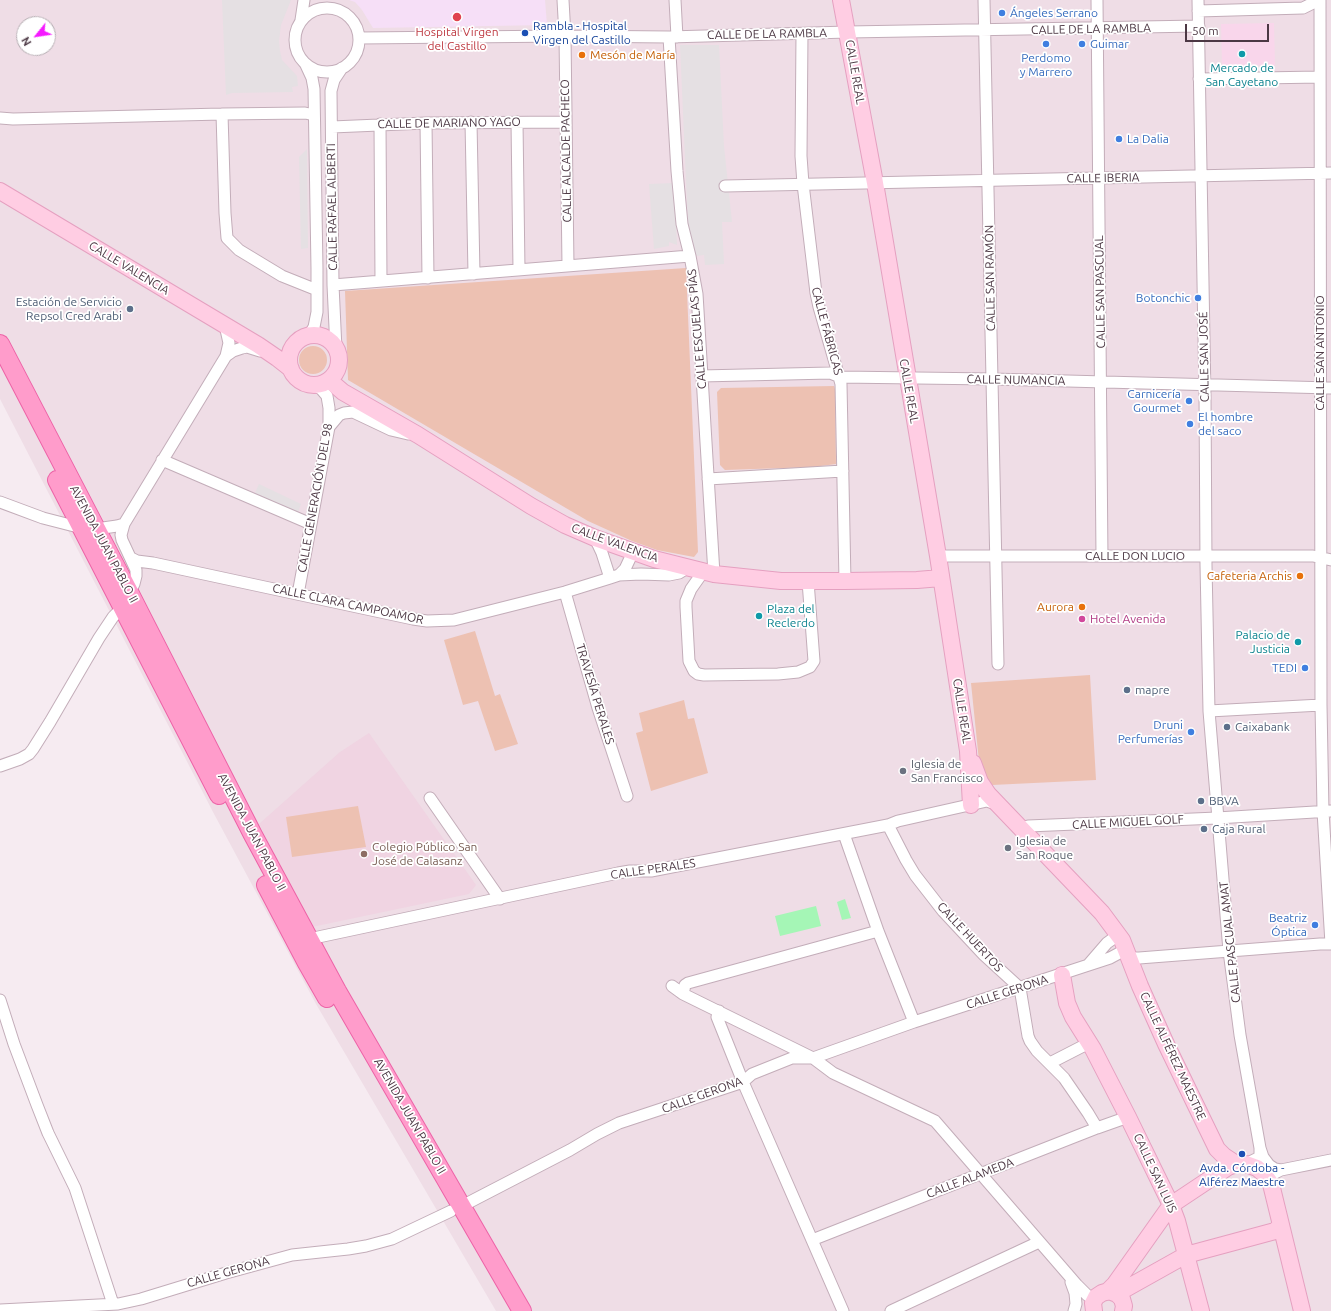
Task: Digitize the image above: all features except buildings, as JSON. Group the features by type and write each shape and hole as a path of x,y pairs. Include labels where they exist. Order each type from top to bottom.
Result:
{"main road":[{"name":"CALLE REAL","path":"841,0 875,183 938,556 968,751"},
{"name":"CALLE VALENCIA","path":"2,192 258,344 291,369"},
{"path":"309,336 322,337 336,349 338,364 334,374 328,380 318,385 308,384 300,380 291,369 289,359 290,354 295,344 304,338 309,336"},
{"name":"AVENIDA JUAN PABLO II","path":"0,344 89,529"},
{"name":"CALLE VALENCIA","path":"258,344 276,347 295,344"},
{"name":"AVENIDA JUAN PABLO II","path":"0,369 89,529 309,939 457,1209 509,1311"},
{"name":"CALLE VALENCIA","path":"328,380 343,392 418,435 530,506 565,525 633,552 708,573 781,581 941,578"},
{"name":"AVENIDA JUAN PABLO II","path":"126,600 166,696 307,963 457,1209 522,1311"},
{"path":"968,751 971,805"},
{"name":"CALLE ALFÉREZ MAESTRE","path":"968,751 983,787 996,804 1024,831 1102,913 1126,948 1140,986 1169,1051 1217,1149 1224,1156 1241,1164 1275,1174"},
{"name":"CALLE SAN LUIS","path":"1062,975 1067,1003 1070,1010 1128,1117 1171,1206 1177,1221 1201,1311"},
{"path":"1103,1304 1115,1284 1171,1206 1228,1167 1241,1164"},
{"path":"1275,1174 1271,1184 1302,1311"},
{"path":"1103,1304 1123,1290 1186,1256 1275,1231 1281,1225"}],"street":[{"path":"302,20 304,0"},
{"name":"CALLE ALCALDE PACHECO","path":"563,0 565,36 568,266"},
{"name":"CALLE ESCUELAS PÍAS","path":"675,0 673,37 677,171 683,232 690,256 697,294 708,479 708,573"},
{"name":"CALLE SAN RAMÓN","path":"984,0 998,664"},
{"name":"CALLE SAN PASCUAL","path":"1097,0 1102,556"},
{"path":"1198,5 1303,8 1319,0"},
{"name":"CALLE SAN ANTONIO","path":"1319,0 1320,77 1326,173 1326,559 1321,705 1327,811 1331,944"},
{"path":"333,5 352,21 357,29 359,38 358,47 355,56 342,68 333,72 314,70 306,65 300,58 294,38 302,20 308,14 333,5"},
{"name":"CALLE SAN JOSÉ","path":"1198,5 1209,711"},
{"name":"CALLE DE LA RAMBLA","path":"359,38 565,36 673,37 848,32 1098,29 1199,26"},
{"name":"CALLE FÁBRICAS","path":"802,34 801,156 803,184 816,293 841,384 845,581"},
{"name":"CALLE RAFAEL ALBERTI","path":"306,65 312,78 314,89 317,290 317,312 314,327 309,336"},
{"name":"CALLE RAFAEL ALBERTI","path":"336,349 333,285 331,91 334,80 342,68"},
{"path":"1199,79 1320,77"},
{"path":"0,118 13,119 305,113 314,115"},
{"path":"222,114 227,238 239,250 282,276 317,290"},
{"path":"0,123 13,119"},
{"path":"471,122 474,274"},
{"name":"CALLE DE MARIANO YAGO","path":"332,127 380,124 471,122 566,122"},
{"path":"517,122 519,270"},
{"path":"426,123 428,278"},
{"path":"380,124 382,281"},
{"name":"CALLE IBERIA","path":"725,186 1326,173"},
{"path":"333,285 690,256"},
{"path":"0,766 20,759 29,754 33,749 99,638 126,600 134,584 136,570 121,535 124,524 226,356 229,344 225,325"},
{"path":"226,356 233,351 247,347 277,358"},
{"name":"CALLE NUMANCIA","path":"701,376 830,373 840,377 992,379 1325,388"},
{"name":"CALLE GENERACIÓN DEL 98","path":"298,594 328,427 329,408 327,396 321,389 313,385"},
{"path":"328,427 339,416 344,413 353,412 391,430 404,434 418,435"},
{"path":"162,460 311,524"},
{"path":"708,479 843,471"},
{"path":"0,502 42,518 89,529 124,524"},
{"path":"595,538 615,576 625,569 633,552"},
{"name":"CALLE DON LUCIO","path":"938,556 1313,556 1326,559"},
{"name":"CALLE CLARA CAMPOAMOR","path":"131,558 137,561 153,563 413,620 427,621 454,620 565,592 615,576 641,574 669,575 679,573 687,568"},
{"path":"708,573 691,589 686,601 689,662 694,671 704,676 778,674 798,672 810,667 814,661 808,581"},
{"name":"TRAVESÍA PERALES","path":"565,592 598,708 627,796"},
{"path":"1209,711 1321,705"},
{"name":"CALLE PASCUAL AMAT","path":"1209,711 1229,951 1241,1042 1260,1148 1263,1157 1274,1169 1275,1174"},
{"path":"430,798 500,899"},
{"name":"CALLE PERALES","path":"309,939 618,873 651,871 844,834 987,801 996,804"},
{"name":"CALLE MIGUEL GOLF","path":"1024,831 1028,826 1218,818 1327,811"},
{"name":"CALLE HUERTOS","path":"888,825 915,875 943,911 984,955 1020,988"},
{"path":"844,834 878,931 914,1022"},
{"path":"683,994 685,985 688,983 878,931"},
{"name":"CALLE GERONA","path":"0,1310 113,1304 141,1299 292,1255 348,1249 392,1239 457,1209 570,1150 610,1127 743,1082 752,1074 792,1058 813,1058 914,1022 1062,975 1110,958 1126,948 1114,938 1107,943 1088,965"},
{"path":"1126,948 1139,958 1331,944"},
{"path":"672,986 683,994 813,1058 833,1073 935,1121 1087,1296 1103,1304"},
{"path":"1020,988 1028,1036 1037,1051 1068,1083 1097,1128"},
{"path":"0,1000 14,1044 48,1133 74,1188 113,1304"},
{"path":"719,1011 717,1017 743,1082 843,1311"},
{"path":"1050,1063 1089,1043"},
{"name":"CALLE ALAMEDA","path":"812,1240 1128,1117"},
{"path":"1241,1164 1258,1158 1260,1155 1260,1148"},
{"path":"1275,1174 1331,1160"},
{"path":"891,1311 1039,1242"},
{"path":"1065,1271 1074,1288 1076,1304 1074,1311"}],"shaded area":[{"path":"0,0 1331,0 1331,1311 496,1311 316,1004 213,812 0,399"},
{"path":"222,0 291,0 281,25 279,41 282,60 297,76 298,86 292,87 293,92 232,93 226,95"},
{"name":"Hospital Virgen del Castillo","path":"349,0 545,0 547,25 373,28 362,10 355,2"},
{"path":"1274,23 1275,65 1222,65 1221,24"},
{"path":"680,45 719,45 724,146 732,222 722,222 724,264 705,265 704,255 697,256 693,252 688,226"},
{"path":"307,149 308,248 301,249 299,157"},
{"path":"674,183 677,245 669,242 669,246 654,249 649,184"},
{"path":"686,268 698,552 694,557 657,550 632,541 588,521 348,380 345,291"},
{"path":"313,346 323,350 327,360 323,370 313,374 303,370 299,360 303,350"},
{"path":"834,386 836,464 813,467 725,470 720,465 717,392 721,388"},
{"path":"259,484 301,504 298,512 255,493"},
{"path":"475,631 495,696 500,694 518,744 495,751 478,701 463,705 444,640"},
{"path":"1090,675 1096,780 992,785 986,778 979,761 971,683"},
{"path":"684,700 688,719 694,718 708,773 651,791 636,733 643,731 639,713"},
{"name":"Colegio Público San José de Calasanz","path":"369,733 476,885 469,894 312,927 259,824 340,752"},
{"path":"358,806 366,847 292,857 286,817"},
{"path":"845,899 851,918 842,920 837,902"},
{"path":"816,906 821,926 780,936 775,916"}],"place":[{"name":"Ángeles Serrano","path":"1002,13"},
{"name":"Hospital Virgen del Castillo","path":"457,17"},
{"name":"Rambla - Hospital Virgen del Castillo","path":"525,33"},
{"name":"Perdomo y Marrero","path":"1046,44"},
{"name":"Guimar","path":"1082,44"},
{"name":"Mercado de San Cayetano","path":"1242,54"},
{"name":"Mesón de María","path":"582,55"},
{"name":"La Dalia","path":"1119,139"},
{"name":"Botonchic","path":"1198,298"},
{"name":"Estación de Servicio Repsol Cred Arabi","path":"130,309"},
{"name":"Carnicería Gourmet","path":"1189,401"},
{"name":"El hombre del saco","path":"1190,424"},
{"name":"Cafeteria Archis","path":"1300,576"},
{"name":"Aurora","path":"1082,607"},
{"name":"Plaza del Reclerdo","path":"759,616"},
{"name":"Hotel Avenida","path":"1082,619"},
{"name":"Palacio de Justicia","path":"1298,642"},
{"name":"TEDI","path":"1305,668"},
{"name":"mapre","path":"1127,690"},
{"name":"Caixabank","path":"1227,727"},
{"name":"Druni Perfumerías","path":"1191,732"},
{"name":"Iglesia de San Francisco","path":"903,771"},
{"name":"BBVA","path":"1201,801"},
{"name":"Caja Rural","path":"1204,829"},
{"name":"Iglesia de San Roque","path":"1008,848"},
{"name":"Colegio Público San José de Calasanz","path":"364,854"},
{"name":"Beatriz Óptica","path":"1315,925"},
{"name":"Avda. Córdoba - Alférez Maestre","path":"1242,1154"}]}
